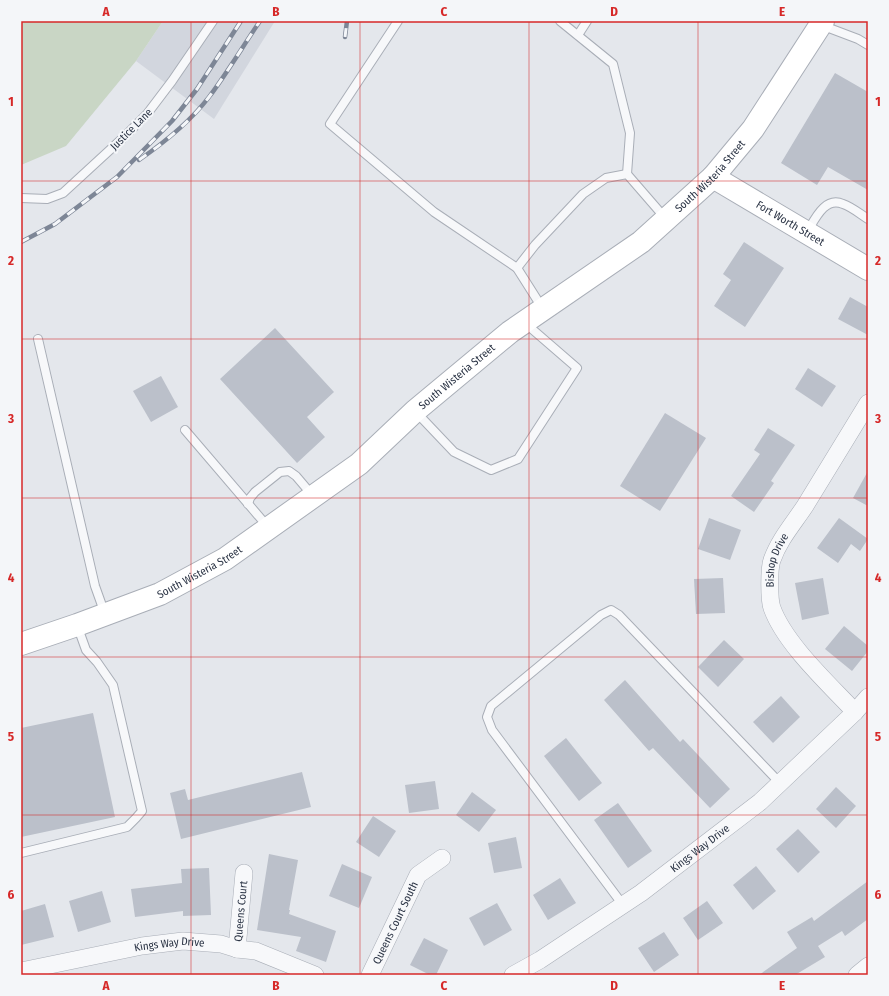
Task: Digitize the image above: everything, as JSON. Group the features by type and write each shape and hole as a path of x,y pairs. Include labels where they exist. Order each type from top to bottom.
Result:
{"street":[{"name":"South Wisteria Street","path":"21,644 160,594 225,559 359,464 415,411 504,337 641,242 713,177 753,129 822,23"},
{"name":"Fort Worth Street","path":"713,177 868,269"},
{"name":"Bishop Drive","path":"855,712 801,654 782,626 772,608 770,592 771,562 781,541 868,403"},
{"name":"Kings Way Drive","path":"513,975 540,960 641,893 760,802 855,712 868,697"},
{"name":"Queens Court South","path":"370,975 418,875 442,858"},
{"name":"Queens Court","path":"237,949 244,873"},
{"name":"Kings Way Drive","path":"21,971 142,946 183,941 221,944 237,949 256,952 315,975"},
{"path":"857,975 868,966"}],"lane":[{"name":"Justice Lane","path":"21,198 47,199 63,193 125,136 152,109 213,21"},
{"path":"398,21 330,124 434,212 517,268 543,309"},
{"path":"560,21 613,64 630,133 627,174 666,219"},
{"path":"578,36 587,21"},
{"path":"822,23 868,45"},
{"path":"517,268 535,245 583,194 606,178 627,174"},
{"path":"807,232 820,210 829,203 842,203 868,219"},
{"path":"415,411 454,452 491,470 518,459 577,368 524,322"},
{"path":"38,339 96,586 106,614"},
{"path":"185,430 268,528"},
{"path":"248,504 250,498 255,492 280,472 289,471 296,476 313,496"},
{"path":"623,905 492,730 487,717 491,706 601,614 611,610 619,615 780,783"},
{"path":"21,853 127,827 142,811 113,685 97,662 86,650 77,625"}],"shaded area":[{"path":"163,21 275,21 214,119 136,61"}],"green space":[{"path":"21,21 163,21 136,61 66,146 21,165"}],"building":[{"path":"835,73 868,92 868,190 828,167 817,185 781,163"},
{"path":"744,242 784,268 745,327 714,306 731,280 723,274"},
{"path":"850,297 868,307 868,335 838,319"},
{"path":"275,328 334,392 307,417 325,437 297,463 220,379"},
{"path":"808,368 836,386 822,407 795,389"},
{"path":"161,376 178,407 151,422 133,391"},
{"path":"665,413 706,438 660,511 620,486"},
{"path":"768,428 795,445 771,481 774,483 754,512 731,496 760,454 754,450"},
{"path":"868,471 868,506 853,498"},
{"path":"709,518 741,530 730,560 698,549"},
{"path":"839,518 868,539 860,551 851,544 838,563 817,548"},
{"path":"723,578 725,613 696,614 694,579"},
{"path":"823,578 829,614 802,620 795,583"},
{"path":"844,626 868,646 868,651 852,671 825,649"},
{"path":"724,640 744,659 718,687 698,667"},
{"path":"625,680 680,742 683,739 730,789 710,808 653,748 649,751 604,700"},
{"path":"781,696 800,717 773,743 753,722"},
{"path":"93,713 115,817 21,837 21,728"},
{"path":"566,738 602,783 579,801 544,756"},
{"path":"302,772 311,807 181,839 170,793 185,789 188,800"},
{"path":"435,781 439,809 409,813 405,785"},
{"path":"836,787 856,806 836,828 816,809"},
{"path":"472,792 496,810 479,832 456,815"},
{"path":"618,803 652,851 628,868 594,820"},
{"path":"373,816 396,831 379,857 356,842"},
{"path":"798,829 820,852 798,873 776,849"},
{"path":"516,837 522,868 494,873 488,843"},
{"path":"269,854 298,860 289,914 336,931 326,962 296,951 301,937 257,930"},
{"path":"342,864 372,877 359,908 329,896"},
{"path":"756,866 776,891 753,910 733,885"},
{"path":"209,868 211,915 183,916 183,911 135,917 131,889 182,883 181,869"},
{"path":"560,878 576,903 548,920 533,895"},
{"path":"868,881 868,919 845,936 842,931 818,946 825,957 795,975 759,975 797,948 787,932 812,917 814,921"},
{"path":"102,891 111,922 78,932 69,901"},
{"path":"707,901 723,923 698,940 683,918"},
{"path":"497,903 512,930 484,946 469,918"},
{"path":"45,904 54,937 21,945 21,911"},
{"path":"664,932 679,955 654,972 638,948"},
{"path":"424,938 448,950 436,975 430,975 410,965"}],"railway":[{"path":"21,242 55,224 117,177 172,121 197,89 241,21"},
{"path":"139,160 177,131 202,106 222,79 260,21"},
{"path":"345,37 347,21"}]}
